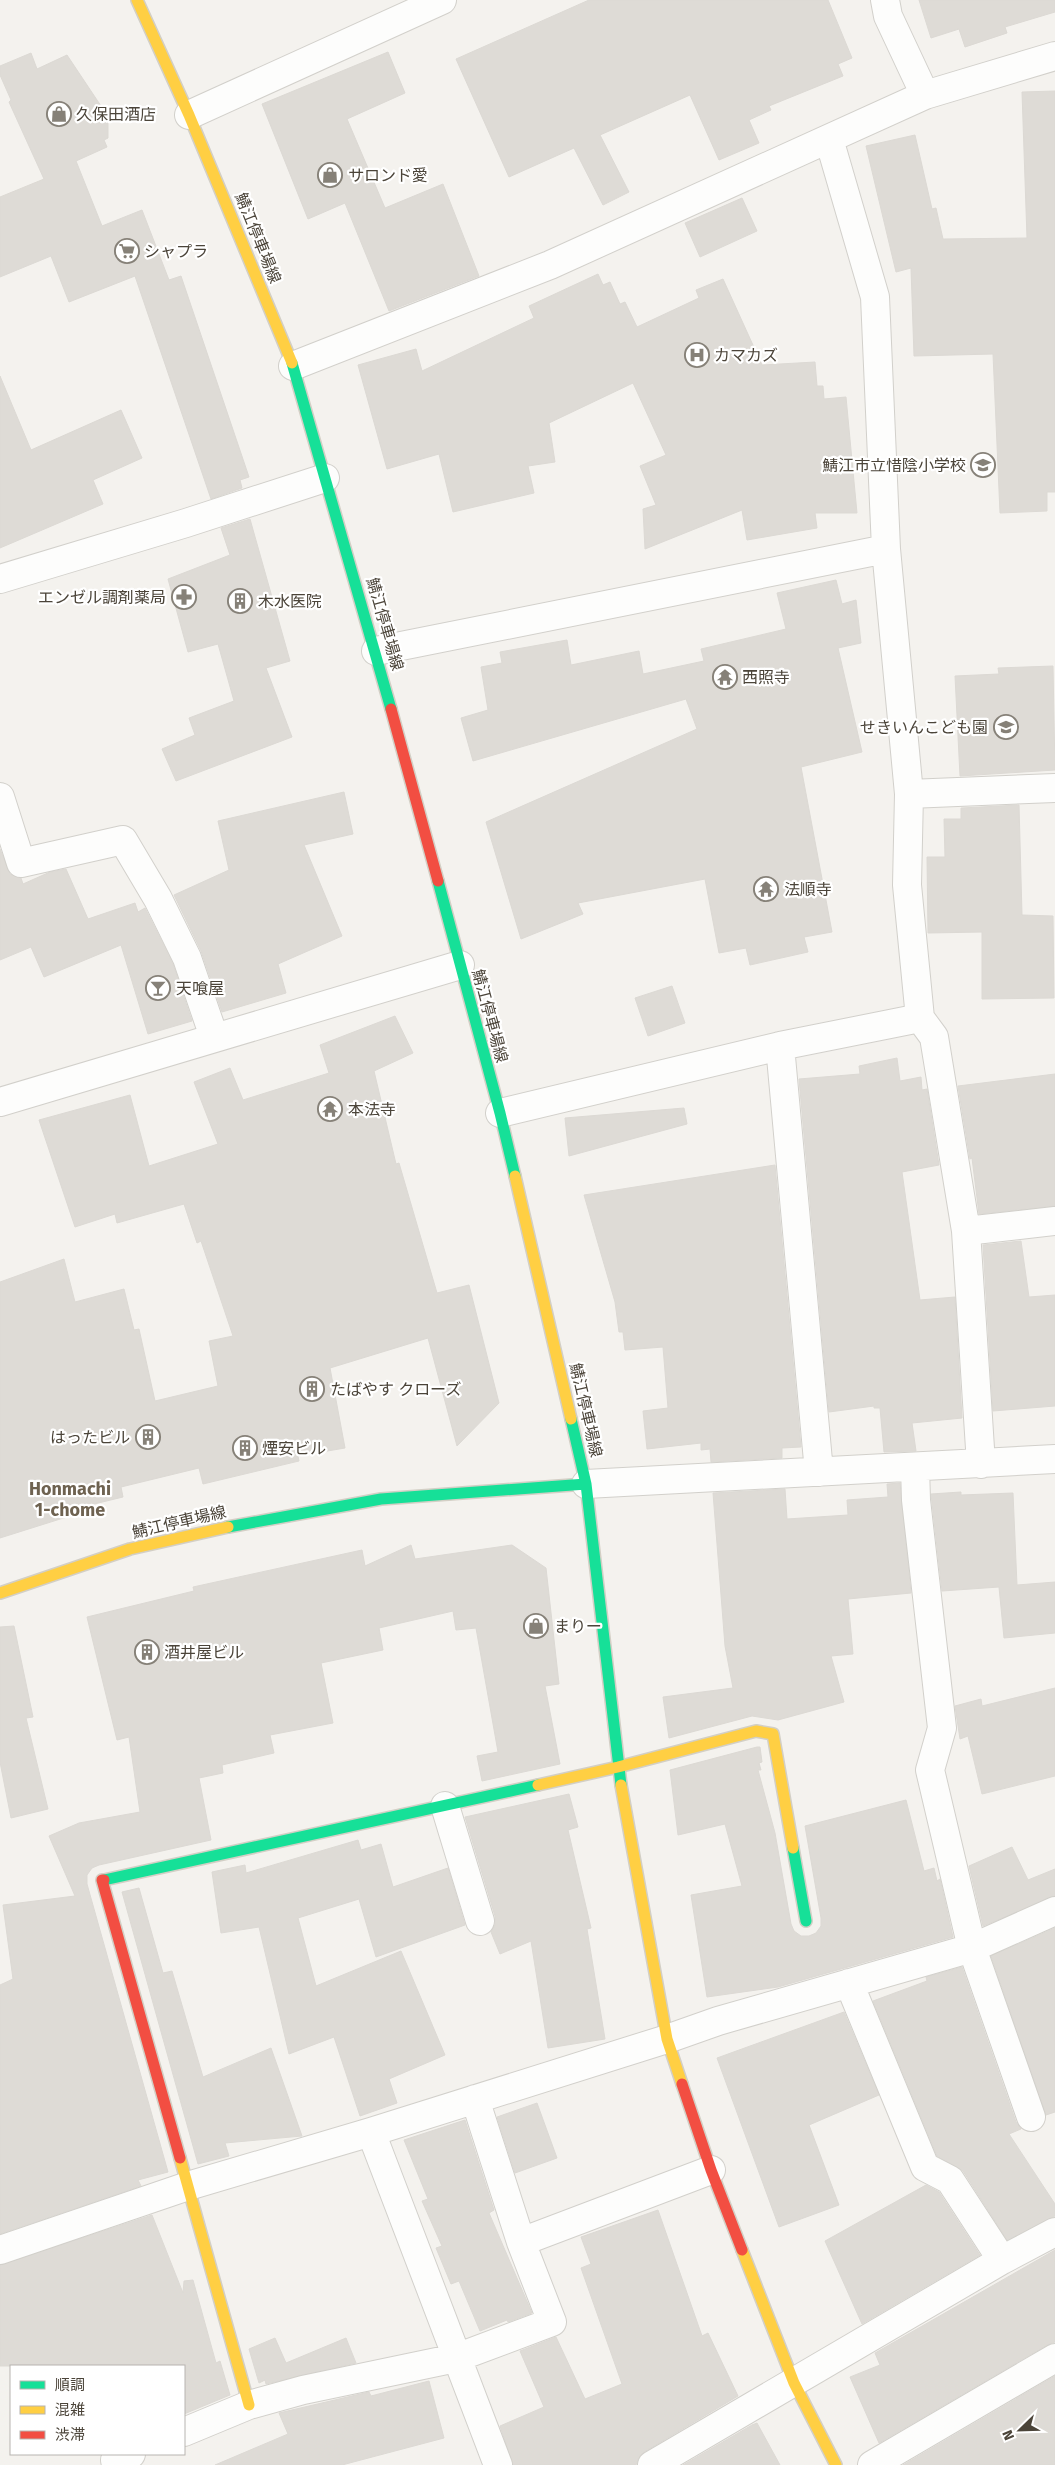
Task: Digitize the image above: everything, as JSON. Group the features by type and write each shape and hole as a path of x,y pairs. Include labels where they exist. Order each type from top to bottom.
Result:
{"street":[{"name":"鯖江停車場線","path":"0,1593 130,1549 239,1525 381,1499 586,1484 500,1113 376,651 293,366 189,115 138,0"},
{"path":"189,115 442,0"},
{"path":"885,0 888,16 925,96"},
{"path":"293,366 550,264 925,96 1055,56"},
{"path":"829,138 875,297 886,549 909,794 907,885 920,1018 934,1037 966,1231 981,1464"},
{"path":"0,579 186,523 325,478"},
{"path":"376,651 886,549"},
{"path":"909,794 1055,788"},
{"path":"0,797 11,866 123,840 158,899 187,958 214,1037"},
{"path":"0,1102 460,965"},
{"path":"500,1113 780,1046 920,1018"},
{"path":"780,1046 819,1472"},
{"path":"966,1231 1055,1222"},
{"path":"836,2465 794,2383 711,2170 668,2039 618,1767 586,1484 1055,1459"},
{"path":"915,1466 916,1500 942,1728 930,1770 972,1948 1031,2117"},
{"path":"249,2405 102,1880 618,1767 756,1731 773,1734 806,1921"},
{"path":"445,1806 480,1921"},
{"path":"0,2250 188,2186 371,2132 668,2039 718,2021 972,1948 1055,1911"},
{"path":"849,1983 925,2167 950,2180 1002,2260"},
{"path":"185,2432 249,2405 303,2390 456,2358 552,2322 521,2242 475,2099"},
{"path":"371,2132 498,2465"},
{"path":"521,2242 711,2170"},
{"path":"652,2465 1002,2260 1055,2232"},
{"path":"872,2465 1055,2358"},
{"path":"116,2465 114,2460 128,2455"}],"building":[{"path":"589,0 828,0 852,58 838,64 843,76 769,106 771,110 749,120 759,143 719,160 690,95 600,135 629,192 603,205 574,148 509,177 456,59"},
{"path":"919,0 1055,0 1055,12 1005,27 1007,33 965,47 959,29 931,38"},
{"path":"388,52 405,93 347,119 385,208 443,184 479,276 389,311 345,203 308,219 262,104"},
{"path":"31,53 37,69 67,55 103,109 108,124 108,138 104,140 107,147 76,161 102,226 142,210 169,280 181,276 249,477 240,480 242,488 211,499 135,276 69,302 51,256 0,277 0,197 44,179 9,102 11,100 0,75 0,66"},
{"path":"1055,91 1055,492 1047,492 1047,511 1000,513 993,354 914,356 911,268 896,272 866,146 915,135 932,209 936,208 943,239 1027,238 1022,92"},
{"path":"742,198 757,231 700,257 685,223"},
{"path":"598,274 603,285 610,282 620,304 625,302 637,327 699,298 696,290 723,279 762,365 815,362 817,386 823,386 824,399 846,397 857,513 815,513 817,528 747,540 742,510 645,549 643,509 656,505 640,466 666,455 633,383 549,423 555,462 528,466 534,493 453,512 439,454 387,469 358,365 416,349 422,371 534,318 529,306"},
{"path":"0,376 31,450 121,410 142,458 93,480 103,504 0,548"},
{"path":"250,519 290,661 266,668 292,737 176,781 162,749 195,735 189,718 234,701 218,644 188,652 168,579 230,555 221,528"},
{"path":"836,580 842,604 856,600 861,643 838,648 862,752 801,767 832,932 804,937 808,952 750,965 746,948 719,953 705,879 578,903 583,914 521,939 486,822 697,729 686,699 473,761 461,718 488,710 481,667 502,663 500,652 567,640 571,665 639,651 643,674 704,661 701,649 786,629 777,593"},
{"name":"せきいんこども園","path":"1053,666 1055,770 960,776 955,676 999,674 998,668"},
{"path":"344,792 353,834 304,845 342,936 278,964 286,993 222,1012 201,951 174,895 229,870 218,821"},
{"path":"1019,805 1022,915 1053,916 1054,998 982,999 982,932 928,933 927,857 945,857 944,819 961,819 961,808"},
{"path":"0,849 10,874 21,878 23,884 50,872 66,869 88,919 135,903 138,912 145,908 173,964 192,1021 148,1034 121,945 44,977 31,947 0,960"},
{"path":"672,986 685,1023 648,1036 635,998"},
{"path":"395,1016 413,1053 374,1071 396,1164 399,1163 437,1293 469,1285 499,1403 457,1446 428,1338 330,1368 345,1448 298,1456 299,1461 203,1484 199,1468 121,1487 123,1497 90,1505 92,1509 0,1538 0,1282 64,1259 75,1302 124,1289 134,1330 139,1329 155,1401 218,1386 209,1341 233,1336 201,1241 197,1243 184,1204 117,1223 115,1214 75,1227 39,1120 130,1095 149,1166 218,1144 194,1082 230,1068 243,1100 329,1073 320,1045"},
{"path":"897,1058 900,1081 921,1077 922,1090 927,1089 939,1165 902,1172 920,1300 955,1297 962,1418 912,1423 916,1451 884,1452 880,1408 874,1408 874,1406 829,1412 799,1079 860,1074 859,1066"},
{"path":"1055,1074 1055,1206 979,1214 972,1158 970,1159 958,1086"},
{"path":"684,1108 687,1124 569,1156 565,1118"},
{"path":"775,1165 801,1447 782,1448 782,1458 711,1462 710,1449 701,1450 701,1443 647,1449 643,1411 668,1408 663,1347 625,1350 623,1332 619,1332 615,1302 584,1195"},
{"path":"1021,1241 1029,1297 1055,1295 1055,1406 993,1411 983,1245"},
{"path":"900,1483 911,1593 848,1599 853,1654 831,1656 844,1702 778,1720 752,1716 669,1738 663,1697 733,1688 725,1646 713,1493 785,1489 787,1519 848,1515 847,1500 888,1497 887,1484"},
{"path":"961,1492 961,1495 1013,1493 1017,1585 1055,1582 1055,1633 1004,1638 999,1587 942,1591 931,1494"},
{"path":"411,1545 415,1559 512,1545 546,1568 559,1684 545,1686 560,1764 482,1781 477,1756 498,1752 476,1628 456,1630 453,1611 379,1628 383,1650 321,1663 333,1723 270,1735 274,1753 222,1765 223,1773 199,1778 211,1840 99,1865 92,1868 87,1875 87,1884 168,2172 138,2180 141,2186 0,2234 0,1985 13,1979 3,1905 75,1896 49,1836 79,1823 140,1812 129,1737 117,1740 87,1617 194,1591 193,1587 362,1550 365,1566"},
{"path":"14,1626 33,1717 26,1718 48,1809 11,1818 0,1762 0,1627"},
{"path":"1055,1688 1055,1776 982,1794 968,1736 960,1739 955,1706 981,1699 982,1706"},
{"path":"760,1747 762,1762 759,1763 761,1770 758,1770 775,1833 791,1924 794,1931 801,1936 809,1936 816,1933 821,1926 805,1826 906,1800 924,1871 934,1868 937,1881 940,1879 953,1937 778,1987 707,1997 691,1895 742,1886 725,1824 678,1835 670,1770"},
{"path":"569,1794 578,1827 568,1830 591,1928 587,1929 605,2039 548,2048 531,1941 500,1954 491,1932 495,1925 495,1916 465,1817"},
{"path":"358,1840 361,1850 381,1844 393,1887 448,1868 465,1925 376,1957 359,1899 298,1918 316,1986 401,1951 445,2055 389,2079 397,2103 360,2116 334,2037 289,2054 259,1927 221,1933 212,1872 245,1865 246,1873"},
{"path":"1012,1847 1028,1880 1055,1869 1055,1896 983,1926 969,1866"},
{"path":"139,1888 163,1973 172,1971 203,2077 271,2048 302,2136 225,2143 229,2156 198,2164 122,1892"},
{"path":"1055,1928 1055,2112 1046,2115 991,1956"},
{"path":"962,1967 1016,2122 1021,2129 1009,2134 1055,2204 1055,2216 1007,2240 963,2171 937,2156 873,2001 927,1981 926,1977"},
{"path":"844,2012 879,2095 809,2125 839,2205 779,2227 717,2058"},
{"path":"537,2103 557,2158 515,2173 497,2117"},
{"path":"465,2120 494,2210 489,2213 532,2313 508,2322 507,2320 480,2331 459,2281 451,2284 436,2248 442,2246 422,2201 428,2199 404,2140"},
{"path":"926,2185 939,2192 980,2255 862,2324 825,2241"},
{"path":"658,2210 702,2336 708,2333 738,2396 644,2452 639,2457 636,2465 513,2465 500,2426 544,2407 520,2351 556,2337 585,2399 622,2384 581,2268 591,2264 581,2237"},
{"path":"152,2215 183,2293 184,2281 193,2280 216,2363 220,2361 230,2395 185,2414 185,2365 0,2366 0,2265"},
{"path":"1055,2250 1055,2342 879,2443 850,2377 880,2365 875,2353"},
{"path":"275,2338 286,2363 346,2338 356,2363 266,2384 265,2380 259,2383 249,2349"},
{"path":"1055,2376 1055,2465 903,2465"},
{"path":"429,2381 444,2438 342,2465 215,2465 288,2434 279,2413 369,2392 371,2396"},
{"path":"757,2423 780,2465 683,2465 752,2425"}],"traffic: fast":[{"path":"292,363 391,709"},
{"path":"438,881 515,1176"},
{"path":"571,1419 586,1484 621,1785"},
{"path":"228,1527 381,1499 586,1484"},
{"path":"104,1880 538,1785"},
{"path":"793,1848 806,1921"}],"traffic: slow":[{"path":"137,0 189,115 292,363"},
{"path":"515,1176 571,1419"},
{"path":"0,1593 130,1549 228,1527"},
{"path":"538,1785 618,1767 756,1731 773,1734 793,1848"},
{"path":"621,1785 667,2039 682,2084"},
{"path":"180,2158 249,2405"},
{"path":"742,2250 794,2383 836,2465"}],"traffic: jam":[{"path":"391,709 438,881"},
{"path":"104,1880 102,1880 180,2158"},
{"path":"682,2084 711,2170 742,2250"}],"place":[{"name":"久保田酒店","path":"59,114"},
{"name":"サロンド愛","path":"330,175"},
{"name":"シャプラ","path":"127,251"},
{"name":"カマカズ","path":"697,355"},
{"name":"鯖江市立惜陰小学校","path":"983,465"},
{"name":"エンゼル調剤薬局","path":"184,597"},
{"name":"木水医院","path":"240,601"},
{"name":"西照寺","path":"725,677"},
{"name":"せきいんこども園","path":"1006,727"},
{"name":"法順寺","path":"766,889"},
{"name":"天喰屋","path":"158,988"},
{"name":"本法寺","path":"330,1109"},
{"name":"たばやす クローズ","path":"312,1389"},
{"name":"はったビル","path":"148,1437"},
{"name":"煙安ビル","path":"245,1448"},
{"name":"まりー","path":"536,1626"},
{"name":"酒井屋ビル","path":"147,1652"}],"district":[{"name":"Honmachi 1-chome","path":"70,1499"}]}
